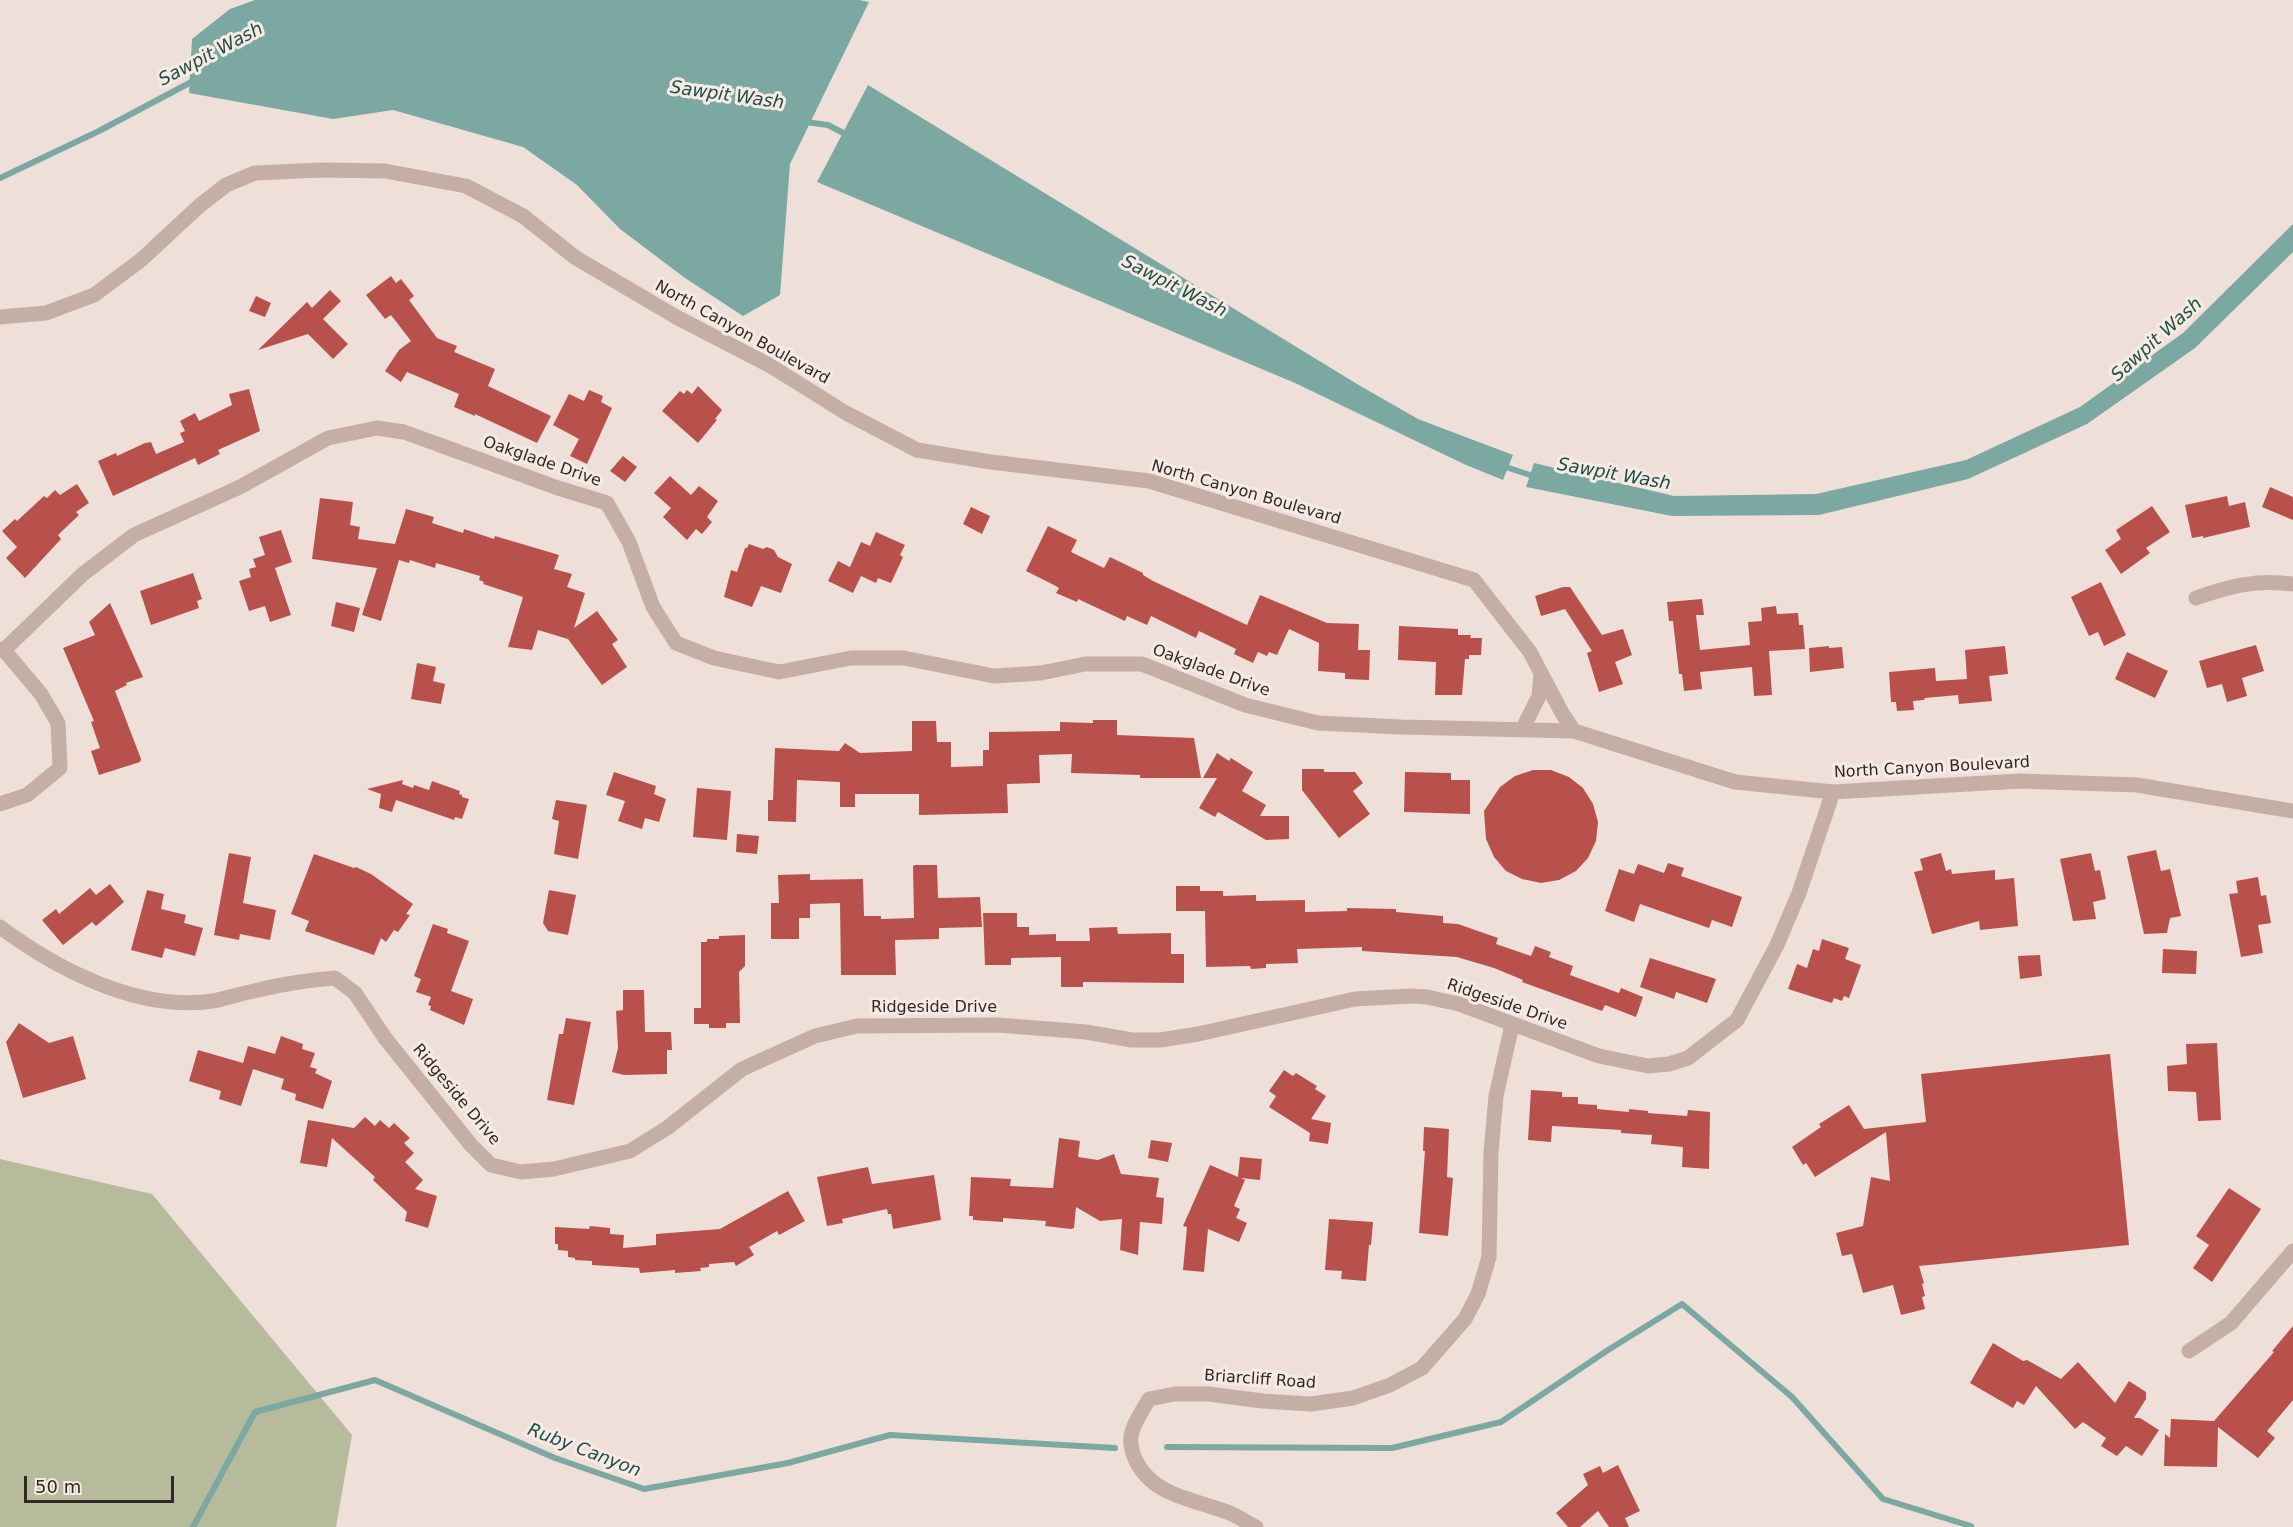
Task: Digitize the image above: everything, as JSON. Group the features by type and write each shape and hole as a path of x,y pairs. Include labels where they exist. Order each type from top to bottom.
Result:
{"street":[{"name":"North Canyon Boulevard","path":"0,317 46,313 94,295 141,260 226,185 255,173 321,170 386,171 466,186 523,216 576,258 657,306 769,365 846,413 917,450 1149,481 1474,580 1530,652 1574,731 1735,782 1833,792 2020,781 2137,785 2293,811"},
{"name":"Oakglade Drive","path":"2,649 83,573 134,535 240,487 328,438 377,428 404,432 558,488 607,503 629,542 653,608 676,644 714,658 779,672 851,658 904,658 994,676 1041,673 1085,664 1142,664 1245,705 1318,723 1574,731"},
{"path":"2196,598 2234,585 2274,582 2293,584"},
{"path":"0,804 27,795 60,768 58,723 41,694 2,649"},
{"path":"1522,730 1539,696 1541,673"},
{"name":"Ridgeside Drive","path":"0,927 83,976 127,994 180,1003 213,1001 300,981 335,978 355,993 385,1038 471,1145 491,1165 520,1172 554,1169 630,1151 667,1128 742,1069 815,1036 857,1026 998,1025 1086,1032 1132,1040 1160,1040 1198,1034 1355,999 1396,995 1427,997 1459,1004 1599,1056 1648,1066 1669,1064 1688,1058 1737,1020 1778,945 1799,893 1833,792"},
{"name":"Briarcliff Road","path":"1256,1527 1231,1514 1169,1493 1152,1482 1138,1467 1132,1453 1131,1436 1139,1416 1149,1399 1175,1394 1208,1394 1311,1404 1353,1398 1390,1385 1422,1368 1465,1319 1478,1294 1489,1257 1491,1152 1496,1096 1512,1025"},
{"path":"2189,1351 2231,1323 2293,1251"}],"green space":[{"path":"0,1159 152,1194 352,1435 336,1527 0,1527"}],"water":[{"path":"255,0 859,0 869,2 790,164 780,295 743,316 685,278 620,229 577,185 523,147 393,110 333,119 189,93 192,39 230,9"},
{"path":"868,85 1418,419 1513,455 1503,480 1466,465 1295,383 817,182"},
{"path":"2293,224 2293,252 2195,348 2087,424 1968,479 1819,515 1672,516 1526,487 1534,463 1674,496 1816,494 1966,460 2080,407 2183,333"}],"building":[{"path":"391,276 396,283 401,279 414,296 409,300 437,338 457,346 454,352 495,369 488,386 551,416 537,443 475,414 475,416 454,407 459,394 407,372 401,382 385,371 399,350 411,341 391,315 385,319 366,295"},
{"path":"330,290 341,301 323,319 348,344 333,359 308,334 258,350 307,302 312,308"},
{"path":"256,296 271,303 265,317 249,311"},
{"path":"698,386 722,410 715,419 717,420 698,443 662,411 680,391 684,394 687,390 692,394"},
{"path":"249,389 260,431 218,450 220,454 198,465 195,458 113,496 98,461 116,453 117,456 145,443 151,442 156,454 184,442 180,433 185,431 180,421 195,413 199,421 232,405 229,394"},
{"path":"589,390 603,396 601,402 612,408 587,464 570,456 579,439 553,425 569,394 584,401"},
{"path":"623,456 637,467 625,482 610,471"},
{"path":"670,476 691,495 699,486 718,501 707,517 712,522 702,534 696,529 687,540 663,517 671,508 654,493"},
{"path":"77,484 89,503 76,512 79,515 58,535 61,539 25,578 6,558 17,547 2,531 15,519 17,521 44,496 47,498 55,490 60,495"},
{"path":"2270,487 2293,497 2293,520 2262,507"},
{"path":"2227,496 2229,506 2245,502 2250,527 2203,538 2203,536 2192,538 2185,505"},
{"path":"320,498 353,502 350,525 360,527 358,539 395,544 406,509 434,517 432,523 463,533 464,529 494,539 495,536 559,555 554,569 572,574 567,587 585,593 574,628 597,611 618,640 612,644 627,667 602,685 568,639 538,630 532,650 508,647 523,597 483,584 484,582 479,580 480,576 436,563 435,568 410,560 409,563 399,560 381,621 362,615 377,568 312,559"},
{"path":"2152,506 2170,532 2146,548 2150,553 2121,574 2105,550 2121,539 2116,530"},
{"path":"971,507 990,516 982,534 963,524"},
{"path":"1048,526 1077,540 1071,552 1104,568 1110,557 1143,573 1153,581 1247,625 1260,595 1327,623 1359,624 1358,650 1370,650 1369,680 1345,679 1345,673 1318,671 1319,643 1289,629 1277,655 1269,652 1267,656 1258,652 1253,663 1234,654 1236,649 1199,631 1196,638 1151,616 1147,625 1127,616 1125,621 1078,599 1077,602 1056,593 1059,588 1026,571"},
{"path":"281,530 292,562 275,568 291,615 270,622 265,606 249,611 239,581 251,577 249,569 256,567 253,559 265,555 259,537"},
{"path":"876,532 905,545 900,555 903,557 891,583 878,578 876,583 861,576 853,593 828,581 838,561 850,567 861,542 870,546"},
{"path":"749,544 774,550 778,557 792,564 781,593 761,586 752,607 724,597 731,570 737,572 745,548"},
{"path":"193,573 202,599 197,601 199,608 151,625 140,591"},
{"path":"2101,582 2126,635 2104,646 2098,632 2089,636 2071,597"},
{"path":"1570,587 1602,635 1623,629 1632,655 1615,662 1623,684 1599,692 1587,653 1592,651 1565,609 1541,616 1535,596"},
{"path":"1702,599 1704,615 1696,615 1700,650 1750,645 1748,622 1762,621 1761,608 1776,606 1777,614 1798,613 1799,625 1803,625 1805,649 1769,651 1772,695 1754,696 1752,667 1700,672 1702,689 1684,691 1682,674 1679,674 1673,621 1669,621 1667,602"},
{"path":"336,602 360,608 354,632 331,626"},
{"path":"110,603 143,677 126,683 127,685 115,691 141,759 140,762 99,775 91,751 100,748 91,722 94,721 63,648 95,635 89,622"},
{"path":"1399,626 1458,629 1458,635 1482,638 1481,655 1469,655 1469,659 1465,659 1462,695 1435,695 1436,662 1398,660"},
{"path":"2256,645 2264,671 2242,678 2247,696 2227,702 2222,684 2207,688 2199,661"},
{"path":"1829,646 1829,648 1842,647 1844,668 1810,672 1809,648"},
{"path":"2005,646 2008,674 1989,676 1992,701 1959,704 1958,695 1925,698 1913,701 1914,710 1897,711 1896,702 1891,702 1889,672 1935,668 1936,681 1967,679 1965,650"},
{"path":"2127,652 2168,671 2155,698 2115,679"},
{"path":"417,663 436,667 433,681 445,684 441,704 411,699"},
{"path":"1093,720 1117,720 1117,735 1194,738 1201,778 1140,778 1140,775 1071,773 1072,754 1039,755 1040,783 1007,784 1008,813 919,815 919,794 855,794 855,807 840,807 840,782 797,780 796,822 768,821 768,800 773,800 775,748 839,751 845,743 860,753 912,751 912,721 936,721 937,742 951,742 951,767 983,766 983,750 989,750 989,732 1060,731 1060,722 1093,723"},
{"path":"1217,753 1229,761 1231,758 1253,772 1242,791 1266,805 1260,816 1289,816 1289,839 1266,840 1218,812 1215,817 1199,808 1217,778 1203,778"},
{"path":"1302,769 1355,772 1363,783 1353,791 1370,814 1339,838 1302,790"},
{"path":"1533,770 1551,770 1569,777 1583,788 1593,804 1598,822 1596,841 1588,858 1576,871 1559,880 1541,883 1522,879 1506,871 1494,857 1486,839 1484,811 1500,787 1515,776"},
{"path":"614,772 656,786 654,794 666,799 659,822 645,818 642,829 618,821 625,801 606,795"},
{"path":"1405,772 1451,773 1451,780 1470,780 1470,814 1404,812"},
{"path":"403,780 402,784 413,788 414,785 429,790 432,781 460,791 459,794 462,797 469,799 462,819 455,817 454,820 396,800 392,812 379,808 381,794 367,789"},
{"path":"697,788 731,791 727,840 693,837"},
{"path":"556,800 587,805 578,859 554,854 559,821 552,819"},
{"path":"737,834 759,836 757,854 736,852"},
{"path":"2156,850 2161,871 2170,869 2181,916 2170,918 2167,933 2144,934 2127,856"},
{"path":"229,853 251,857 243,903 276,910 270,940 240,934 239,940 214,935"},
{"path":"1941,853 1946,871 1951,869 1952,874 1995,870 1995,880 2014,878 2018,926 1980,930 1979,921 1932,934 1914,872 1923,870 1920,859"},
{"path":"2091,853 2095,871 2100,870 2106,899 2093,902 2096,919 2073,921 2060,859"},
{"path":"314,854 371,874 413,904 406,914 410,915 398,932 394,930 386,942 381,938 374,955 305,931 309,921 291,914"},
{"path":"1668,863 1684,868 1681,876 1742,897 1732,927 1712,920 1709,928 1640,904 1634,922 1605,911 1619,869 1634,874 1638,864 1664,873"},
{"path":"937,865 938,898 980,897 982,927 939,928 939,939 895,940 896,975 841,975 840,903 810,904 810,918 799,918 799,939 771,939 771,903 779,903 778,875 810,874 810,880 863,879 864,916 881,916 881,919 914,918 913,866"},
{"path":"2258,877 2261,896 2266,895 2271,923 2258,925 2263,953 2241,957 2229,894 2238,893 2236,881"},
{"path":"110,884 124,902 96,926 92,922 63,945 42,920 56,909 59,914 90,888 96,895"},
{"path":"1176,886 1200,886 1200,891 1223,891 1223,896 1256,895 1256,901 1305,900 1305,912 1347,911 1347,908 1396,909 1396,912 1443,916 1443,923 1458,924 1498,938 1496,944 1531,956 1535,946 1551,952 1549,957 1573,966 1570,975 1619,993 1621,988 1643,997 1636,1017 1605,1005 1602,1011 1522,982 1523,980 1494,968 1457,957 1362,951 1362,947 1297,949 1298,963 1266,964 1266,968 1206,967 1205,911 1176,911"},
{"path":"147,890 164,894 161,909 186,915 184,923 203,928 195,956 165,948 162,958 131,950"},
{"path":"549,890 576,895 568,935 548,931 543,923"},
{"path":"983,913 1017,913 1017,927 1029,927 1029,935 1056,934 1056,941 1090,941 1089,928 1117,927 1118,934 1171,933 1171,954 1184,954 1184,983 1083,982 1083,987 1061,987 1061,957 1011,958 1011,965 985,965"},
{"path":"433,924 448,929 447,933 469,941 451,991 473,999 464,1025 430,1010 431,1006 428,1005 431,997 416,992 421,979 414,976"},
{"path":"745,935 745,966 739,972 740,1023 726,1023 726,1028 709,1028 709,1024 694,1024 694,1008 701,1008 701,942 707,942 707,939 719,939 719,936"},
{"path":"1822,939 1849,948 1845,959 1861,965 1849,998 1844,996 1842,1001 1834,998 1832,1003 1788,989 1797,964 1807,968 1813,949 1819,951"},
{"path":"2163,949 2197,951 2196,974 2162,973"},
{"path":"2040,955 2042,976 2020,979 2018,956"},
{"path":"1650,958 1716,979 1707,1003 1676,992 1674,999 1640,987"},
{"path":"623,990 644,990 645,1032 671,1032 672,1050 667,1050 667,1074 624,1075 612,1072 618,1048 616,1011 623,1010"},
{"path":"566,1018 591,1022 574,1105 547,1100 559,1034 563,1034"},
{"path":"19,1023 49,1043 73,1036 86,1079 23,1098 6,1042"},
{"path":"281,1036 303,1044 302,1049 315,1053 310,1067 317,1069 315,1073 332,1081 323,1109 295,1100 296,1094 281,1089 284,1079 253,1069 241,1106 219,1099 221,1091 189,1081 198,1050 243,1063 248,1046 275,1054"},
{"path":"2217,1043 2221,1120 2198,1121 2196,1092 2168,1091 2167,1066 2187,1064 2186,1044"},
{"path":"2110,1054 2129,1245 1919,1266 1924,1283 1922,1284 1925,1296 1922,1297 1925,1309 1901,1315 1893,1285 1863,1293 1852,1254 1842,1256 1836,1233 1863,1226 1871,1177 1890,1181 1886,1132 1815,1177 1806,1163 1803,1165 1792,1147 1821,1127 1819,1124 1849,1105 1864,1129 1926,1122 1921,1074"},
{"path":"1284,1070 1293,1076 1296,1073 1317,1086 1315,1089 1326,1096 1311,1119 1331,1123 1328,1144 1309,1141 1310,1133 1269,1107 1276,1096 1269,1091"},
{"path":"1531,1090 1562,1092 1562,1097 1578,1097 1578,1104 1597,1105 1597,1109 1629,1112 1629,1109 1687,1116 1688,1110 1710,1112 1709,1169 1682,1167 1683,1147 1651,1144 1652,1135 1621,1133 1621,1130 1552,1126 1551,1142 1528,1140"},
{"path":"365,1117 375,1126 380,1120 389,1128 394,1123 410,1138 404,1143 414,1153 405,1162 423,1180 415,1189 437,1196 428,1228 405,1221 407,1212 373,1180 375,1177 332,1138 327,1167 300,1163 308,1120 354,1128"},
{"path":"1424,1127 1449,1129 1447,1177 1453,1178 1448,1236 1419,1233 1425,1151 1423,1151"},
{"path":"1059,1138 1080,1141 1078,1157 1098,1160 1114,1154 1121,1174 1159,1178 1156,1197 1164,1198 1162,1224 1140,1222 1138,1255 1120,1250 1122,1219 1100,1221 1076,1207 1074,1228 1071,1229 1045,1226 1046,1221 1003,1218 1003,1222 973,1220 973,1216 969,1216 971,1177 1011,1179 1010,1186 1053,1188"},
{"path":"1151,1140 1172,1143 1168,1162 1148,1158"},
{"path":"1240,1157 1262,1159 1260,1180 1241,1178 1245,1180 1234,1206 1240,1209 1236,1218 1247,1223 1239,1242 1208,1229 1204,1272 1183,1270 1187,1227 1183,1226 1210,1165 1238,1177"},
{"path":"868,1167 872,1184 934,1175 941,1220 893,1229 891,1214 888,1214 887,1209 842,1219 843,1223 827,1226 817,1177"},
{"path":"2229,1188 2261,1209 2212,1282 2193,1268 2209,1245 2196,1236"},
{"path":"788,1191 805,1221 779,1235 777,1231 749,1247 754,1255 736,1266 734,1262 709,1264 709,1267 700,1268 701,1271 675,1273 675,1270 640,1273 639,1268 592,1265 592,1261 575,1260 575,1258 568,1257 568,1251 558,1250 558,1244 555,1244 555,1227 589,1229 590,1226 610,1228 610,1234 624,1235 623,1248 656,1245 656,1234 720,1229"},
{"path":"1329,1219 1373,1222 1366,1281 1341,1279 1342,1271 1325,1270"},
{"path":"2293,1326 2293,1400 2267,1431 2275,1438 2258,1458 2218,1427 2217,1467 2164,1466 2165,1434 2170,1438 2171,1419 2214,1421 2274,1352 2272,1351"},
{"path":"1993,1343 2023,1361 2027,1360 2061,1379 2078,1362 2115,1403 2129,1381 2146,1392 2146,1399 2134,1418 2140,1418 2159,1430 2142,1456 2126,1446 2117,1456 2101,1446 2106,1438 2083,1422 2075,1429 2036,1386 2024,1405 2017,1401 2013,1408 1970,1383"},
{"path":"1618,1465 1640,1511 1625,1518 1629,1527 1609,1527 1598,1511 1580,1527 1568,1527 1556,1513 1588,1485 1583,1474 1600,1466 1603,1473"}],"waterway":[{"name":"Sawpit Wash","path":"0,178 99,131 195,80"},
{"name":"Sawpit Wash","path":"805,122 828,125 849,136"},
{"name":"Sawpit Wash","path":"1500,465 1536,477"},
{"path":"1167,1447 1392,1448 1501,1422 1608,1350 1682,1304 1792,1397 1883,1499 1971,1526"},
{"name":"Ruby Canyon","path":"193,1527 255,1412 375,1380 555,1458 644,1489 788,1463 890,1435 1115,1448"}]}
